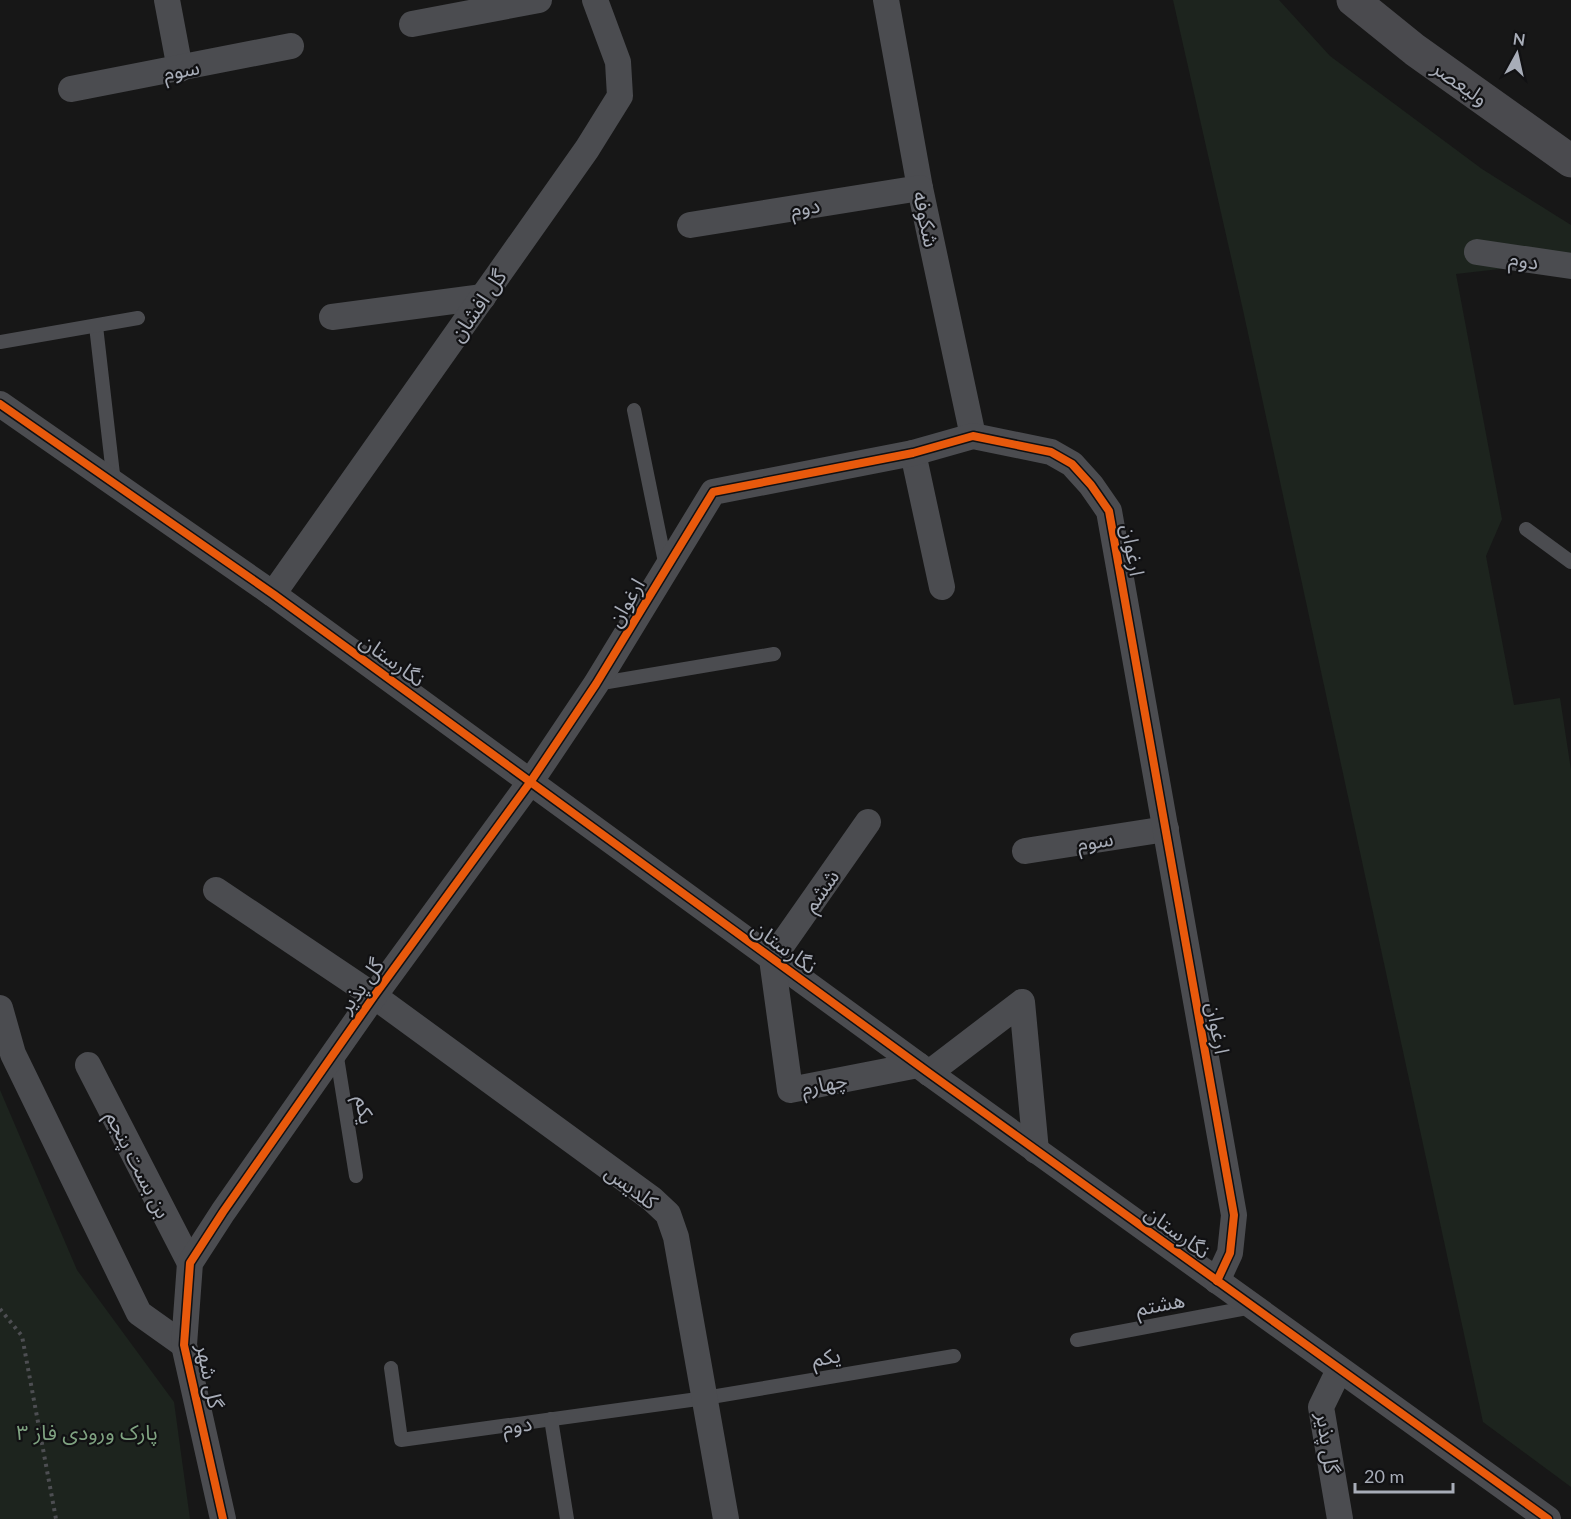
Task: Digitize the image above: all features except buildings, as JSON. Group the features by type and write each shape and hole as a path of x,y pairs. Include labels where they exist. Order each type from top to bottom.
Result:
{"main road":[{"name":"ولیعصر","path":"1353,0 1415,50 1571,161"}],"street":[{"path":"167,0 180,69"},
{"path":"412,24 539,0"},
{"name":"گل افشان","path":"273,594 587,150 620,96 618,62 595,0"},
{"name":"شکوفه","path":"886,0 920,188 973,436"},
{"name":"سوم","path":"71,89 291,46"},
{"name":"دوم","path":"690,225 920,188"},
{"name":"دوم","path":"1477,252 1571,266"},
{"path":"332,317 483,297"},
{"name":"نگارستان","path":"0,404 273,594 1252,1307 1548,1519"},
{"name":"ارغوان","path":"531,781 596,684 713,492 913,453 973,436 1051,452 1072,464 1091,485 1109,511 1166,829 1234,1215 1230,1253 1217,1281"},
{"path":"913,453 942,587"},
{"name":"گل پذیر","path":"223,1212 374,996 531,781"},
{"name":"ششم","path":"772,958 868,822"},
{"name":"سوم","path":"1025,851 1166,829"},
{"name":"کلدیس","path":"216,890 374,996 652,1199 668,1214 676,1237 726,1519"},
{"name":"چهارم","path":"772,958 790,1090 924,1069"},
{"path":"924,1069 1022,1002 1036,1150"},
{"path":"0,1008 13,1054 139,1313 184,1345"},
{"name":"بن بست پنجم","path":"88,1065 190,1263"},
{"name":"گل شهر","path":"223,1212 190,1263 184,1345 223,1519"},
{"name":"گل پذیر","path":"1339,1370 1321,1407 1340,1519"}],"lane":[{"path":"0,342 138,318"},
{"path":"96,326 114,483"},
{"path":"634,410 666,568"},
{"path":"1526,529 1571,562"},
{"path":"596,684 774,654"},
{"name":"یکم","path":"336,1050 356,1176"},
{"name":"هشتم","path":"1077,1340 1252,1307"},
{"name":"یکم","path":"705,1398 954,1356"},
{"name":"دوم","path":"391,1368 401,1440 705,1398"},
{"path":"551,1419 567,1519"}],"path":[{"path":"0,1309 22,1336 56,1519"}],"green space":[{"path":"1173,0 1279,0 1330,56 1482,169 1571,225 1571,261 1456,274 1502,519 1486,556 1514,705 1560,698 1571,770 1571,1487 1483,1422 1243,310"},
{"name":"پارک ورودی فاز ۳","path":"0,1090 77,1270 174,1402 190,1519 0,1519"}],"cycle path":[{"path":"0,404 273,594 929,1073 1548,1519"},
{"path":"223,1519 184,1345 190,1263 374,996 531,781 596,684 713,492 913,453 973,436 1051,452 1072,464 1091,485 1109,511 1234,1215 1230,1253 1217,1281"}]}
